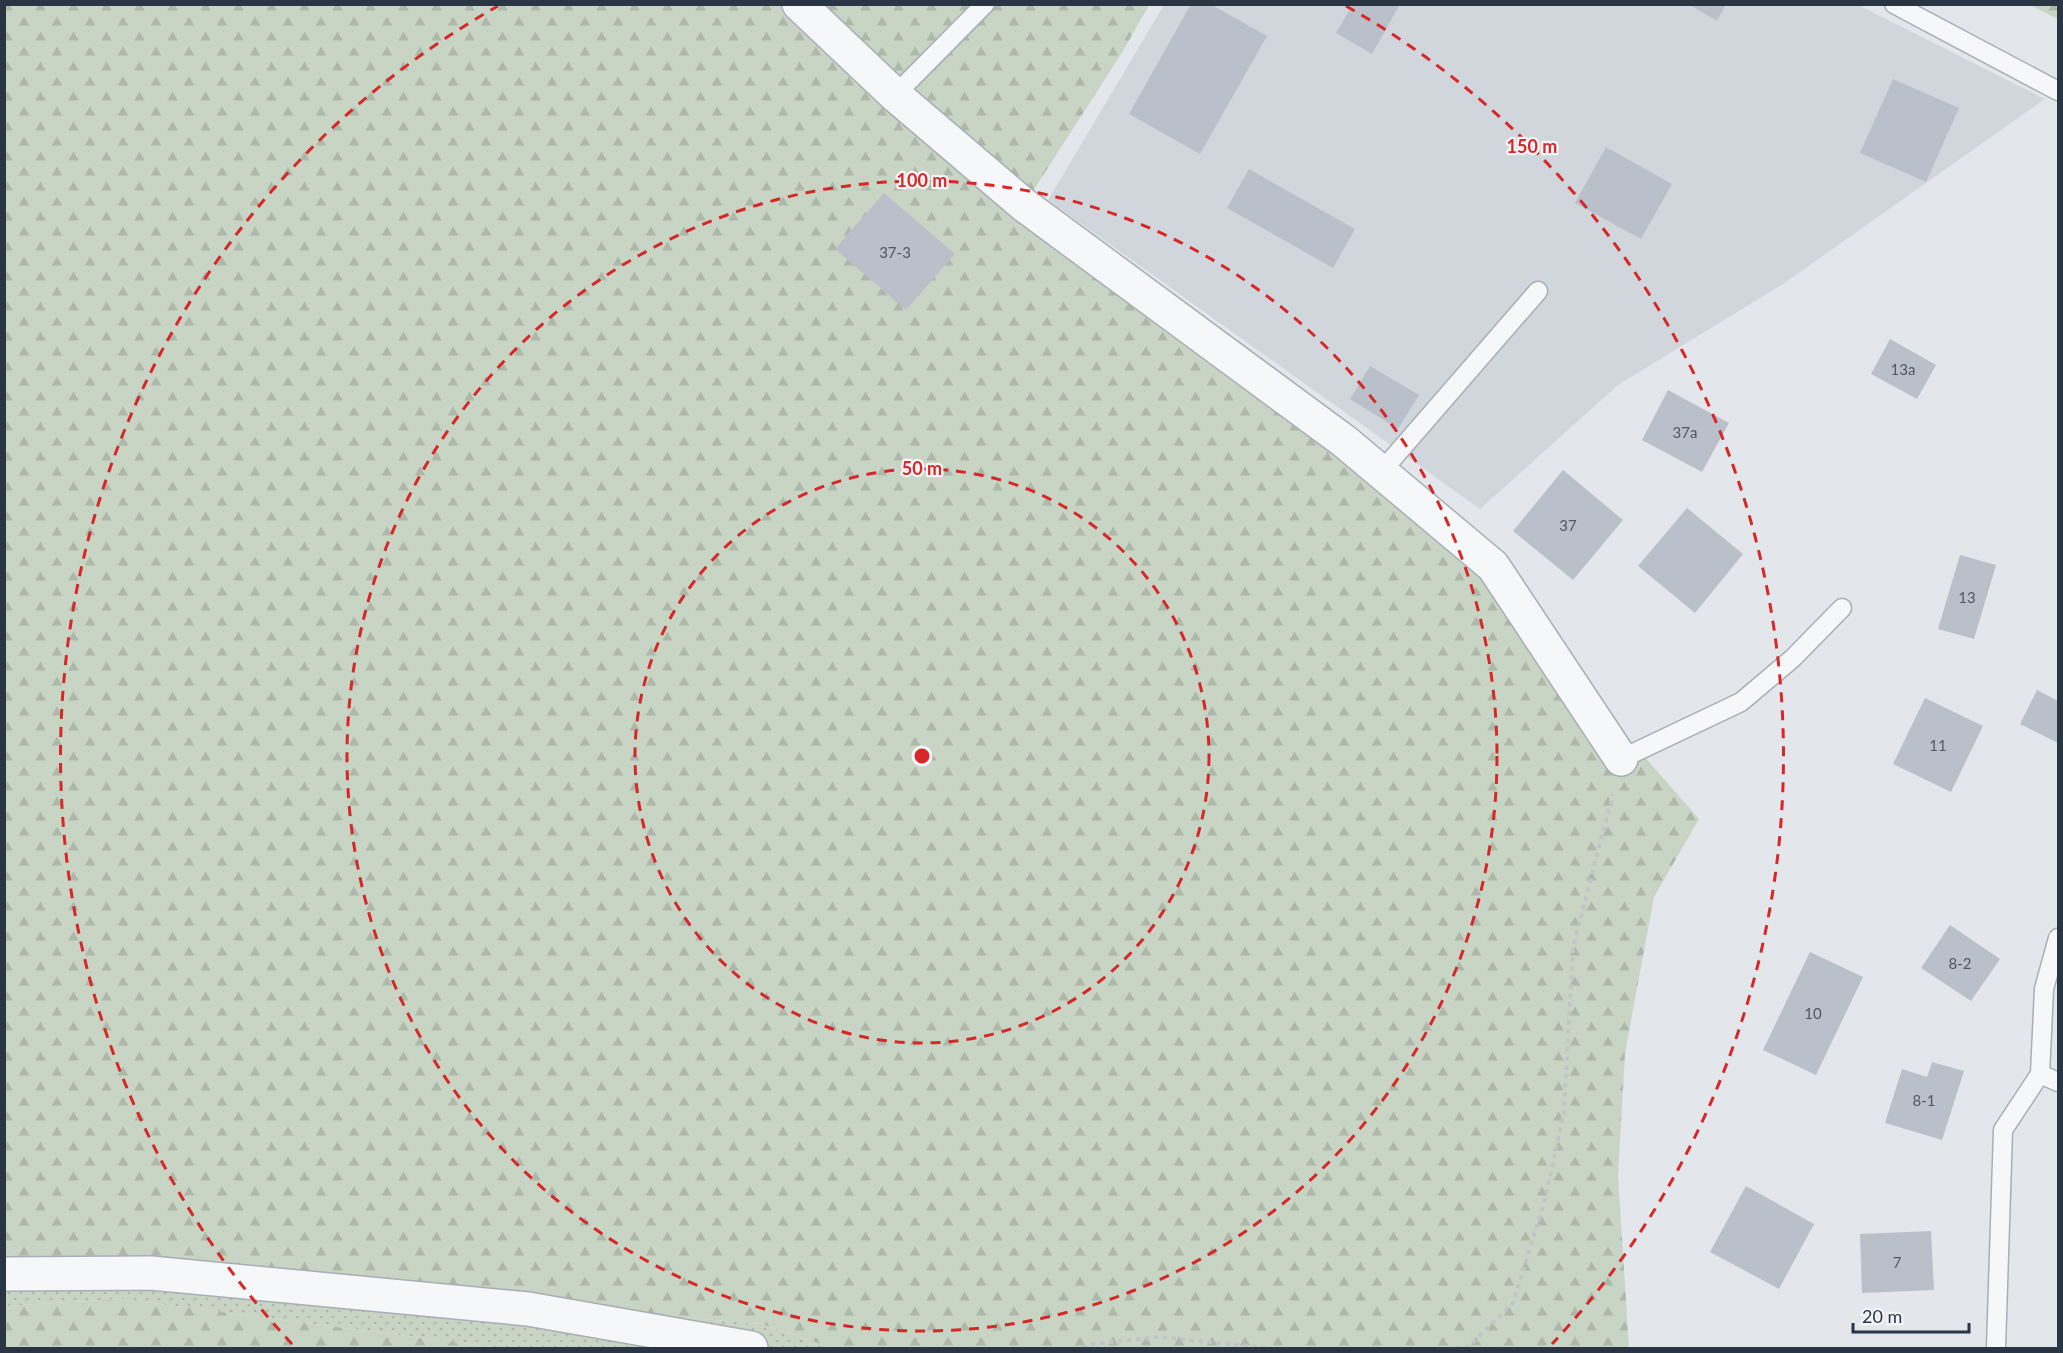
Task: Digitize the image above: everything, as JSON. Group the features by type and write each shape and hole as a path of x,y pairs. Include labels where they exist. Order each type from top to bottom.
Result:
{"street":[{"path":"799,4 896,95 1024,205 1344,441 1493,566 1621,759"},
{"path":"4,1274 151,1273 528,1309 751,1348"}],"lane":[{"path":"896,95 985,4"},
{"path":"1894,4 2058,91"},
{"path":"1381,472 1538,291"},
{"path":"1621,759 1740,702 1793,658 1842,608"},
{"path":"1996,1348 2003,1130 2040,1074 2044,989 2058,938"},
{"path":"2040,1074 2058,1082"}],"path":[{"path":"1456,1348 1468,1346 1513,1304 1545,1200 1564,1112 1573,947 1621,759"},
{"path":"1083,1348 1092,1344 1159,1337 1269,1348"}],"shaded area":[{"path":"1164,5 1858,5 2045,99 1783,284 1618,385 1480,509 1048,200"}],"green space":[{"path":"5,5 1149,5 1123,51 1024,205 1493,566 1600,706 1699,819 1654,897 1625,1053 1618,1176 1629,1348 832,1348 761,1324 151,1273 5,1255"},
{"path":"2030,5 2058,5 2058,19"},
{"path":"5,1255 151,1273 761,1324 832,1348 499,1348 121,1299 5,1306"},
{"path":"121,1299 499,1348 5,1348 5,1306"}],"building":[{"path":"1191,4 1210,4 1267,36 1200,154 1129,114"},
{"path":"1353,4 1400,4 1372,54 1336,33"},
{"path":"1688,4 1726,4 1717,21"},
{"path":"1893,79 1959,108 1926,182 1860,153"},
{"path":"1606,147 1672,184 1641,239 1575,203"},
{"path":"1249,169 1355,229 1333,268 1227,208"},
{"path":"884,193 955,254 906,310 835,249"},
{"path":"1890,339 1936,365 1917,399 1871,374"},
{"path":"1370,366 1419,395 1398,429 1350,399"},
{"path":"1668,390 1729,423 1702,472 1642,440"},
{"path":"1563,470 1623,520 1573,580 1513,531"},
{"path":"1687,508 1743,554 1695,613 1638,566"},
{"path":"1960,555 1996,565 1974,639 1938,629"},
{"path":"2037,690 2058,701 2058,743 2020,724"},
{"path":"1925,698 1983,726 1951,792 1893,764"},
{"path":"1950,925 2000,959 1971,1001 1921,968"},
{"path":"1810,952 1863,977 1816,1075 1763,1050"},
{"path":"1932,1062 1964,1071 1942,1140 1885,1123 1902,1069 1927,1077"},
{"path":"1746,1186 1814,1224 1779,1289 1710,1252"},
{"path":"1931,1231 1934,1290 1862,1293 1860,1234"}]}
